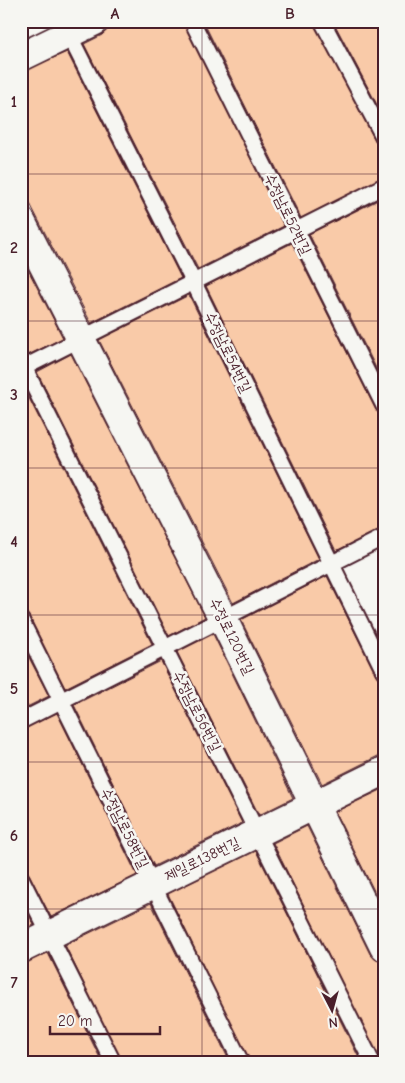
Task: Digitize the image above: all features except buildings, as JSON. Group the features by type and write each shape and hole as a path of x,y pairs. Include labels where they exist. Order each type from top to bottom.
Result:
{"street":[{"path":"21,57 66,28 94,21"},
{"name":"수정로120번길","path":"21,221 223,619 384,947"},
{"name":"제일로138번길","path":"21,949 257,831 384,771"}],"lane":[{"name":"수정남로52번길","path":"192,21 384,406"},
{"path":"322,21 384,138"},
{"name":"수정남로54번길","path":"66,28 194,283 384,671"},
{"path":"22,366 81,341 384,186"},
{"name":"수정남로56번길","path":"22,366 372,1062"},
{"path":"21,721 384,537"},
{"name":"수정남로58번길","path":"21,620 241,1062"},
{"path":"21,878 113,1062"}]}
